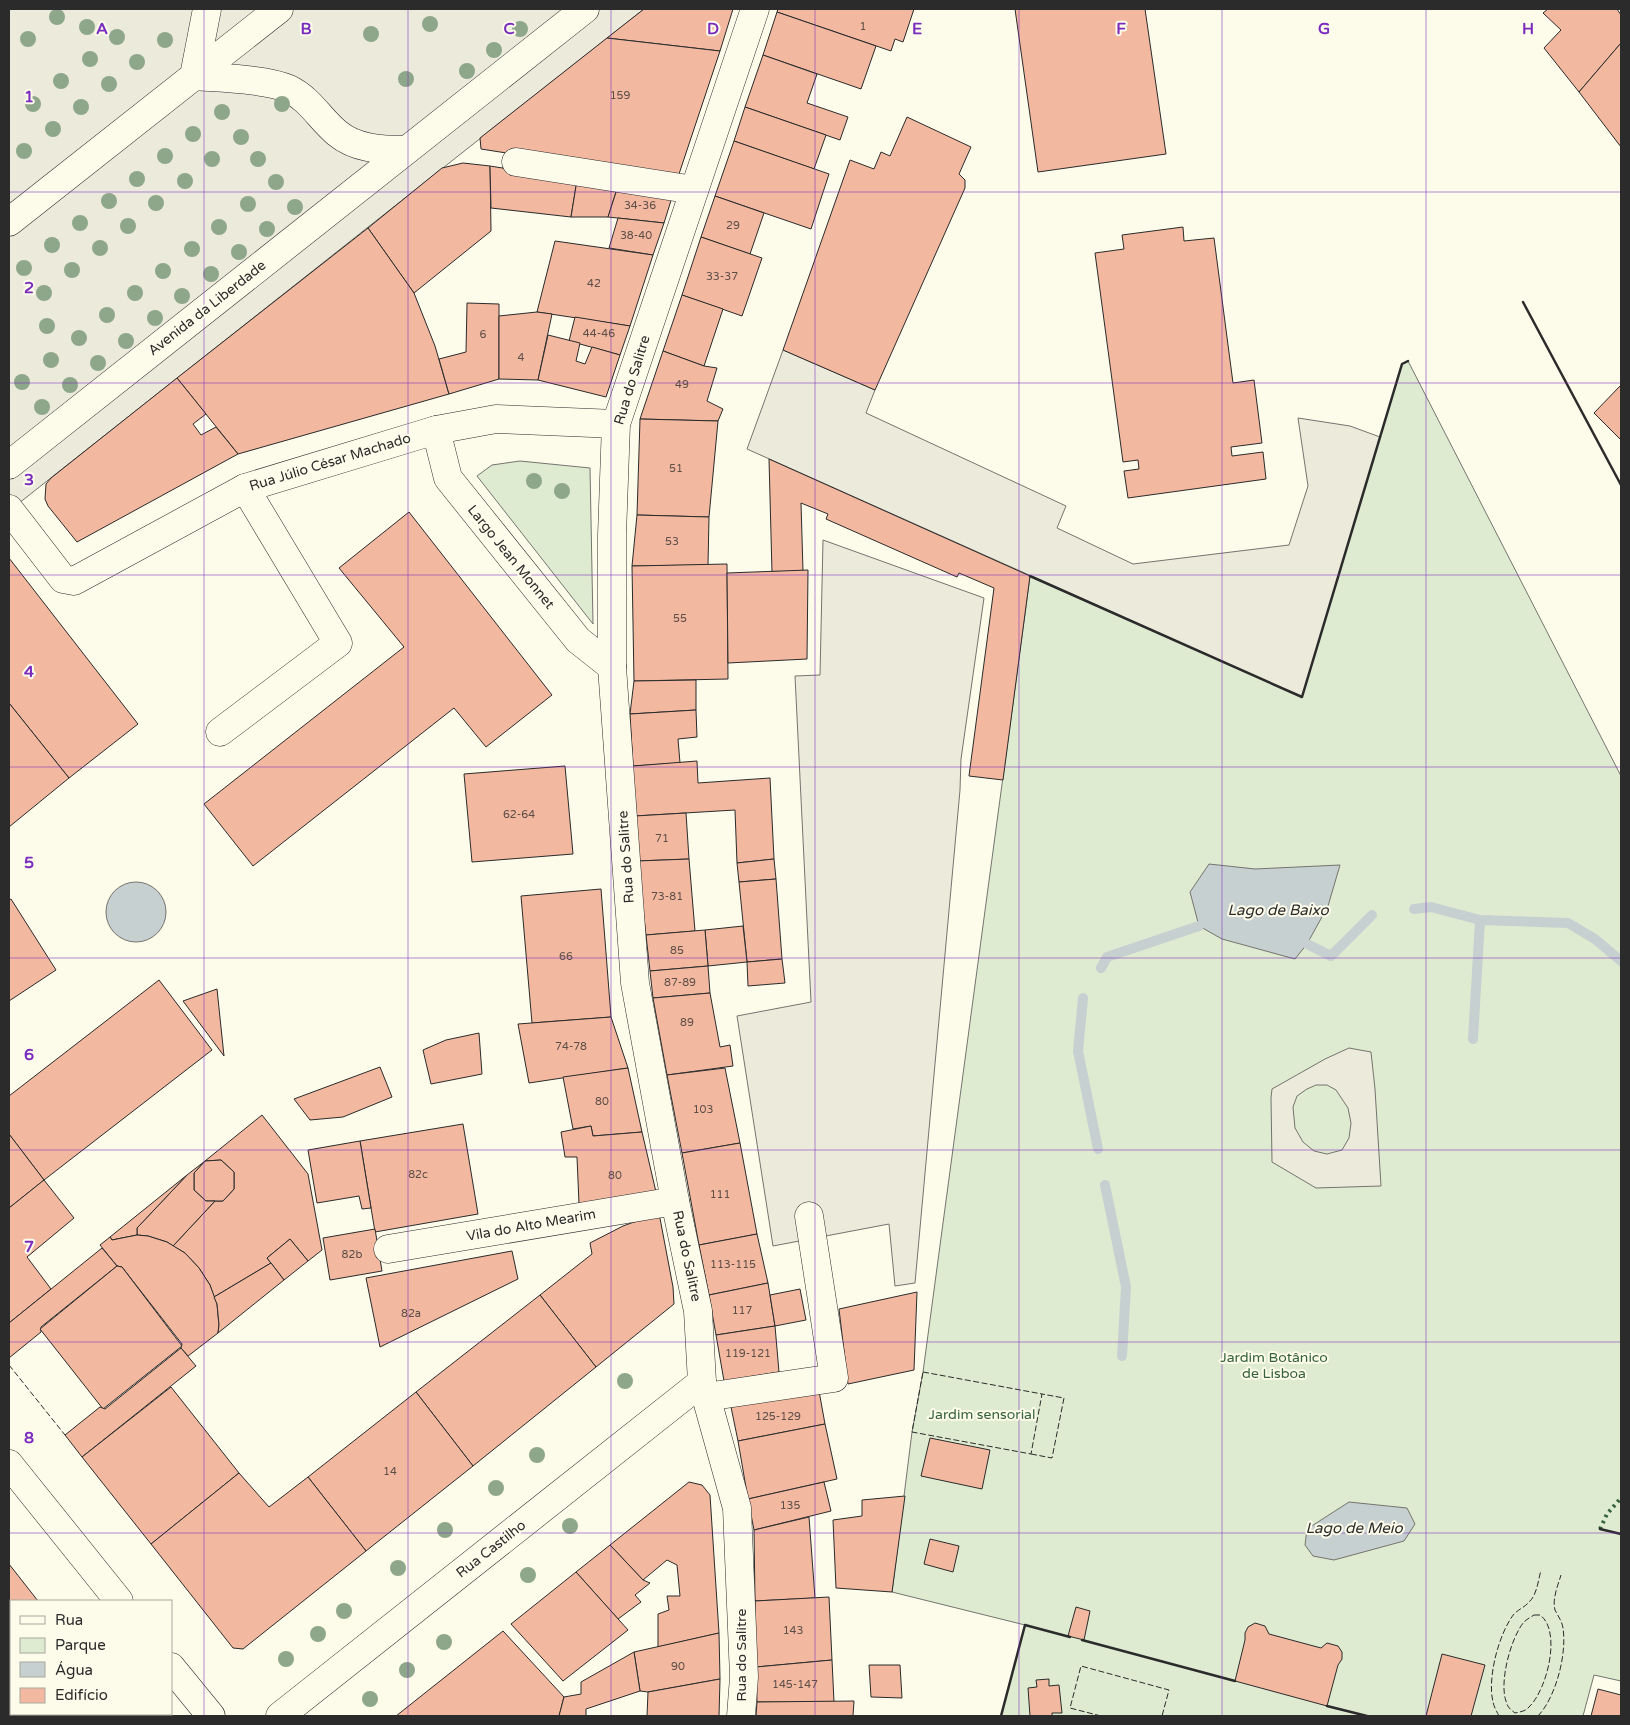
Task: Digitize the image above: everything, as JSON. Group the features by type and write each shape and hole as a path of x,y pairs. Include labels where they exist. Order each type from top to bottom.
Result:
{"street":[{"path":"194,76 207,9"},
{"path":"9,222 279,9"},
{"name":"Avenida da Liberdade","path":"9,465 585,9"},
{"name":"Rua do Salitre","path":"740,1716 744,1677 737,1508 704,1390 698,1310 675,1201 635,984 612,667 612,535 616,424 755,9"},
{"path":"194,76 268,83 287,88 304,98 337,132 351,142 367,148 406,150"},
{"path":"516,162 694,190"},
{"name":"Rua Júlio César Machado","path":"9,509 63,579 74,581 245,488 436,430 496,419 616,424"},
{"name":"Largo Jean Monnet","path":"436,430 448,478 578,640 612,667"},
{"path":"220,732 338,643 245,488"},
{"name":"Vila do Alto Mearim","path":"388,1249 675,1201"},
{"path":"704,1390 834,1378 809,1216"},
{"name":"Rua Castilho","path":"280,1716 704,1390"},
{"path":"9,1464 118,1600"},
{"path":"172,1668 211,1716"}],"green space":[{"name":"Jardim Botânico de Lisboa","path":"1408,361 1621,776 1621,1681 1594,1675 1583,1716 1001,1716 1025,1625 892,1592 912,1432 923,1372 1030,576 1302,697 1402,364"},
{"path":"520,461 590,468 593,624 477,476 492,465"}],"shaded area":[{"path":"9,9 644,9 9,511"},
{"path":"783,350 875,390 866,413 1066,506 1057,528 1133,564 1289,545 1308,486 1298,418 1350,426 1380,437 1302,697 747,449"},
{"path":"823,540 984,598 961,759 960,790 915,1283 895,1286 889,1224 773,1246 737,1016 811,1002 795,676 820,675"},
{"path":"1349,1048 1371,1052 1381,1186 1316,1188 1272,1162 1272,1089 1325,1059","holes":["1316,1085 1327,1085 1336,1090 1348,1108 1351,1123 1349,1138 1342,1150 1327,1154 1314,1151 1303,1142 1295,1128 1293,1107 1297,1096 1307,1089"]}],"water":[{"name":"Lago de Baixo","path":"1209,864 1255,869 1340,865 1328,906 1307,944 1295,959 1222,939 1199,926 1190,892"},
{"path":"130,882 142,882 158,890 164,900 166,912 164,924 158,934 142,942 130,942 114,934 106,918 106,906 114,890"},
{"name":"Lago de Meio","path":"1349,1502 1407,1508 1415,1524 1404,1541 1334,1560 1313,1556 1305,1545 1307,1529"}],"building":[{"path":"644,9 733,9 720,51 607,38"},
{"path":"778,9 914,9 903,42 895,39 891,51 777,12"},
{"path":"1015,9 1145,9 1166,154 1038,172"},
{"path":"1548,9 1617,9 1621,15 1621,43 1579,92 1544,48 1561,30 1543,13"},
{"path":"777,12 876,46 861,89 763,55"},
{"path":"607,38 720,51 677,180 481,149 480,138"},
{"path":"1621,43 1621,147 1579,92"},
{"path":"763,55 817,74 807,103 848,117 840,140 745,107"},
{"path":"745,107 826,135 814,169 734,141"},
{"path":"907,117 971,147 959,174 965,180 965,188 875,390 783,350 850,160 874,169 881,152 890,156"},
{"path":"734,141 829,174 811,229 715,196"},
{"path":"463,163 490,166 491,231 414,293 368,228 442,168"},
{"path":"490,166 577,180 571,217 491,208"},
{"path":"577,180 618,186 608,217 571,217"},
{"path":"618,186 673,194 664,223 608,217"},
{"path":"715,196 764,213 750,254 701,237"},
{"path":"618,218 664,223 653,255 609,248"},
{"path":"1183,227 1184,241 1214,238 1233,383 1254,380 1262,443 1231,447 1232,456 1263,452 1266,479 1128,498 1124,471 1139,469 1138,460 1123,462 1095,253 1124,249 1122,235"},
{"path":"368,228 414,293 435,346 449,394 238,454 177,378"},
{"path":"701,237 762,258 742,316 682,295"},
{"path":"555,241 653,255 630,326 537,312"},
{"path":"682,295 723,309 704,366 663,351"},
{"path":"467,303 499,304 499,379 449,394 439,359 466,352"},
{"path":"537,312 552,314 538,380 499,379 499,316"},
{"path":"575,317 630,326 620,355 569,341"},
{"path":"548,335 580,343 576,361 585,364 592,347 620,355 606,397 538,380"},
{"path":"663,351 704,366 717,368 707,401 723,409 718,421 640,419"},
{"path":"177,378 206,414 193,424 201,435 216,427 238,454 77,542 48,506 45,499 46,484 51,478"},
{"path":"1621,385 1621,440 1594,413"},
{"path":"640,419 718,421 709,517 637,515"},
{"path":"769,459 1030,576 1003,780 969,776 994,588 959,573 957,577 826,519 828,514 801,503 803,571 772,572"},
{"path":"409,512 552,695 486,747 454,708 253,866 204,804 404,647 339,568"},
{"path":"637,515 709,517 708,565 632,566"},
{"path":"9,558 138,724 69,778 9,703"},
{"path":"727,564 728,679 634,681 632,566"},
{"path":"808,570 807,659 728,663 727,573"},
{"path":"696,680 696,710 630,714 634,681"},
{"path":"9,703 69,778 9,827"},
{"path":"696,710 697,737 678,739 680,763 633,766 630,714"},
{"path":"697,761 698,783 770,778 774,859 737,863 735,810 635,816 633,766"},
{"path":"565,766 573,854 472,862 464,774"},
{"path":"686,813 689,859 637,861 635,816"},
{"path":"689,859 695,931 646,935 637,861"},
{"path":"774,859 776,879 739,882 737,863"},
{"path":"776,879 782,959 747,962 739,882"},
{"path":"601,889 611,1017 532,1023 521,896"},
{"path":"11,899 56,970 9,1001 9,900"},
{"path":"743,926 747,962 708,966 705,930"},
{"path":"705,930 708,966 650,971 646,935"},
{"path":"782,959 785,983 748,986 747,962"},
{"path":"708,966 710,993 653,998 650,971"},
{"path":"159,980 212,1050 44,1180 9,1134 9,1096"},
{"path":"217,989 224,1056 183,1001"},
{"path":"710,993 720,1047 730,1045 733,1066 667,1075 653,998"},
{"path":"611,1017 628,1068 529,1083 518,1024"},
{"path":"479,1033 482,1074 431,1084 423,1050 446,1040"},
{"path":"380,1067 392,1097 343,1117 310,1120 294,1099"},
{"path":"628,1068 642,1132 593,1136 591,1126 573,1129 563,1077"},
{"path":"725,1068 740,1143 682,1153 667,1075"},
{"path":"262,1115 308,1174 322,1250 308,1261 290,1239 267,1258 271,1263 214,1297 210,1285 199,1268 185,1253 173,1246 215,1201 223,1201 234,1189 234,1172 221,1160 205,1161"},
{"path":"463,1124 478,1214 375,1232 360,1141"},
{"path":"591,1126 593,1136 642,1132 656,1192 579,1204 577,1157 565,1157 561,1132"},
{"path":"9,1134 44,1180 9,1208"},
{"path":"360,1141 371,1208 362,1209 359,1196 317,1203 308,1150"},
{"path":"740,1143 757,1234 699,1245 682,1153"},
{"path":"221,1160 234,1172 234,1189 223,1201 206,1201 194,1190 194,1173 205,1161"},
{"path":"205,1161 194,1173 194,1190 206,1201 215,1201 173,1246 148,1236 137,1235 137,1228 187,1175"},
{"path":"187,1175 137,1228 137,1235 112,1240 110,1237"},
{"path":"44,1180 74,1218 27,1257 51,1289 9,1323 9,1208"},
{"path":"659,1213 673,1287 674,1304 596,1367 540,1295 592,1254 590,1243 623,1226"},
{"path":"375,1229 382,1271 330,1280 323,1238"},
{"path":"757,1234 768,1283 709,1295 699,1245"},
{"path":"137,1235 148,1236 167,1242 185,1253 199,1268 210,1285 217,1304 218,1333 188,1356 181,1348 182,1344 122,1267 117,1266 100,1245 110,1237 112,1240"},
{"path":"290,1239 308,1261 284,1280 267,1258"},
{"path":"102,1248 117,1266 41,1327 41,1332 9,1358 9,1323"},
{"path":"512,1251 518,1279 380,1347 366,1278"},
{"path":"271,1263 284,1280 218,1333 217,1304 214,1297"},
{"path":"117,1266 122,1267 182,1346 103,1409 40,1329"},
{"path":"768,1283 775,1326 716,1335 709,1295"},
{"path":"800,1289 806,1320 775,1326 770,1295"},
{"path":"917,1292 914,1370 848,1384 839,1309"},
{"path":"540,1295 596,1367 473,1466 416,1392"},
{"path":"775,1326 779,1372 724,1381 716,1335"},
{"path":"181,1348 196,1366 82,1457 65,1435 100,1407 105,1409"},
{"path":"171,1387 239,1473 151,1544 82,1457"},
{"path":"819,1391 825,1424 738,1441 731,1407"},
{"path":"416,1392 473,1466 366,1551 308,1477"},
{"path":"825,1424 837,1479 748,1499 738,1441"},
{"path":"930,1438 990,1450 982,1489 921,1476"},
{"path":"239,1473 269,1507 308,1477 366,1551 243,1649 233,1648 151,1544"},
{"path":"689,1482 702,1485 710,1495 719,1633 658,1647 658,1614 669,1610 667,1596 680,1596 677,1565 667,1560 643,1580 610,1545"},
{"path":"824,1482 831,1511 754,1530 748,1499"},
{"path":"905,1496 892,1592 836,1588 833,1520 862,1516 862,1500"},
{"path":"809,1517 815,1598 755,1601 754,1530"},
{"path":"930,1539 959,1546 953,1572 924,1564"},
{"path":"610,1545 643,1580 650,1583 635,1595 641,1602 618,1619 576,1572"},
{"path":"9,1564 37,1600 10,1600 10,1715 61,1716 9,1716"},
{"path":"576,1572 628,1630 563,1681 511,1624"},
{"path":"829,1597 832,1660 756,1667 755,1601"},
{"path":"1076,1607 1090,1611 1084,1640 1068,1636"},
{"path":"1255,1623 1265,1626 1269,1634 1321,1648 1327,1643 1338,1646 1342,1652 1342,1659 1338,1665 1327,1706 1235,1681 1245,1633 1248,1627"},
{"path":"503,1631 564,1697 559,1716 396,1716"},
{"path":"719,1633 720,1679 648,1692 640,1691 634,1652"},
{"path":"634,1652 640,1691 586,1709 586,1716 559,1716 564,1697 581,1694 581,1682"},
{"path":"1442,1654 1485,1665 1471,1716 1426,1716"},
{"path":"832,1660 834,1702 757,1702 756,1667"},
{"path":"869,1665 900,1665 902,1698 871,1697"},
{"path":"720,1679 719,1716 647,1716 648,1692"},
{"path":"1049,1679 1049,1686 1059,1685 1062,1713 1052,1713 1052,1716 1030,1716 1028,1688 1037,1687 1036,1680"},
{"path":"1598,1689 1621,1695 1621,1716 1591,1716"},
{"path":"854,1701 853,1716 756,1716 757,1702"},
{"path":"76,1715 113,1715 111,1716"}],"waterway":[{"path":"1414,909 1431,907 1480,920 1568,923 1595,939 1621,961"},
{"path":"1307,944 1331,956 1372,915"},
{"path":"1473,1039 1480,920"},
{"path":"1101,968 1107,957 1199,926"},
{"path":"1083,998 1078,1051 1098,1149"},
{"path":"1105,1185 1126,1287 1122,1356"}],"hedge":[{"path":"1600,1529 1607,1514 1621,1498"}],"fence":[{"path":"9,1365 65,1435"},
{"path":"923,1372 1042,1394 1031,1454 912,1432 923,1372"},
{"path":"1031,1454 1052,1458 1064,1398 1042,1394"},
{"path":"1499,1716 1493,1704 1492,1692 1493,1669 1499,1644 1514,1614 1534,1596 1541,1570"},
{"path":"1538,1716 1555,1687 1562,1662 1563,1628 1554,1606 1561,1575"},
{"path":"1534,1615 1540,1615 1547,1623 1550,1634 1550,1661 1536,1699 1529,1707 1515,1713 1508,1707 1504,1693 1505,1672 1519,1629 1524,1622 1534,1615"},
{"path":"1101,1716 1070,1708 1081,1666 1169,1690 1162,1716"}],"wall":[{"path":"1523,302 1621,485"},
{"path":"1030,576 1302,697 1402,364 1408,361"},
{"path":"1600,1529 1621,1534"},
{"path":"1001,1716 1025,1625 1070,1637"},
{"path":"1082,1640 1235,1681"},
{"path":"1327,1706 1367,1716"}],"park label":[{"name":"Jardim sensorial","path":"982,1414"}]}
